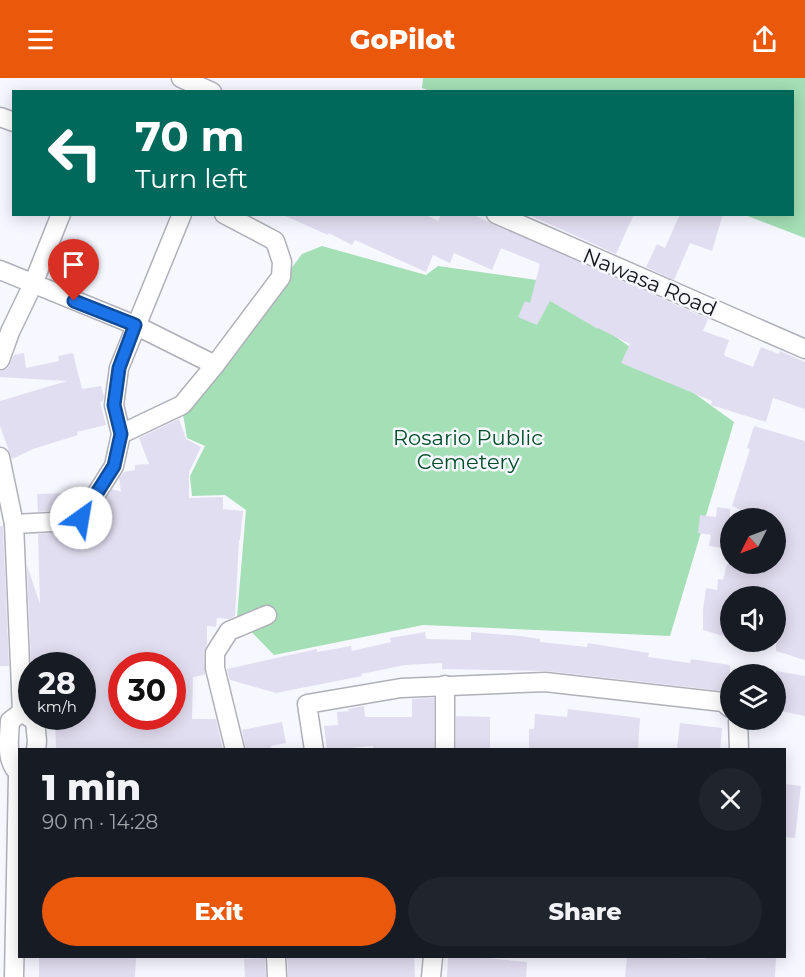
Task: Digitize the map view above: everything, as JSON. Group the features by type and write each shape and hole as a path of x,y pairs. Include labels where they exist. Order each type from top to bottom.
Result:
{"street":[{"path":"181,78 208,90"},
{"path":"0,360 61,216"},
{"path":"14,524 73,521 81,518 114,466 121,434 114,405 119,368 181,216"},
{"path":"121,434 182,405 281,277 282,262 275,241 228,216"},
{"name":"Nawasa Road","path":"501,216 805,349"},
{"path":"0,270 135,325 215,365"},
{"path":"0,457 14,524 19,652"},
{"path":"235,748 215,668 215,653 229,631 267,615"},
{"path":"314,748 308,704 401,688 545,682 720,702"},
{"path":"445,685 445,748"},
{"path":"18,715 10,721 9,742 10,762 18,773"},
{"path":"36,730 36,748"},
{"path":"738,730 739,748"},
{"path":"14,977 8,860 18,782"},
{"path":"276,958 277,977"},
{"path":"431,977 433,958"}],"green space":[{"path":"423,78 805,78 805,238 748,216 794,216 794,90 428,90 422,88"},
{"name":"Rosario Public Cemetery","path":"322,246 426,275 438,266 537,280 734,422 670,636 423,625 274,655 237,617 246,510 225,495 192,496 190,476 205,446 187,438 183,414 302,254"}],"building":[{"path":"285,216 428,216 438,221 440,216 476,216 708,319 703,331 729,340 725,356 753,367 761,347 779,354 780,351 805,362 805,409 773,398 766,422 711,405 712,401 621,363 630,344 598,329 550,301 537,325 518,317 525,301 530,303 540,264 501,248 492,270 454,253 450,263 433,255 426,272 355,240 352,245 329,233 328,235"},
{"path":"531,216 633,216 616,254"},
{"path":"679,216 722,216 712,251 690,243 674,280 646,267 657,244 665,248"},
{"path":"24,353 26,368 59,361 58,356 73,353 82,389 101,386 104,396 103,401 100,402 106,425 77,432 78,435 33,449 12,459 0,426 0,401 67,381 0,377 0,371 8,368 14,355"},
{"path":"179,419 186,439 201,447 189,472 189,498 223,497 223,509 243,511 235,616 229,619 217,618 216,627 207,626 207,644 204,653 205,675 193,677 192,719 216,719 223,748 56,748 55,730 96,730 96,652 30,652 27,565 40,604 38,534 78,531 80,542 86,528 112,489 121,492 119,478 124,472 135,470 135,465 149,464 139,438"},
{"path":"754,426 805,441 805,660 779,652 786,652 786,586 720,586 720,635 703,630 706,588 717,590 718,579 723,580 724,574 786,574 786,508 737,508 732,506 750,449 747,448"},
{"path":"72,493 74,509 38,512 37,494"},
{"path":"717,507 724,508 720,508 720,548 709,546 711,535 698,533 700,515 716,517"},
{"path":"0,526 3,526 9,666 0,666"},
{"path":"425,632 426,639 471,640 471,632 520,636 540,639 540,642 587,647 588,643 649,653 648,657 690,663 691,659 724,664 720,664 720,691 546,671 442,669 442,663 405,665 276,693 230,680 227,669 317,649 317,652 351,646 352,651 391,642 390,638"},
{"path":"786,673 805,676 805,716 786,712"},
{"path":"434,698 434,748 373,748 373,746 327,748 324,726 338,725 337,712 364,706 365,717 412,717 412,699"},
{"path":"568,709 640,718 638,748 529,748 529,729 534,729 535,714 567,717"},
{"path":"456,716 490,717 490,748 456,748"},
{"path":"282,722 286,743 271,746 272,748 246,748 242,730"},
{"path":"680,723 720,728 720,748 677,748"},
{"path":"786,784 801,786 795,838 786,837"},
{"path":"39,958 136,958 135,977 39,977"},
{"path":"265,958 266,977 245,977 244,959"},
{"path":"287,958 414,958 415,977 288,977"},
{"path":"448,958 485,958 527,962 526,977 447,977"},
{"path":"627,958 776,958 775,977 625,977"}],"route":[{"path":"74,301 135,325 119,368 114,405 121,434 114,466 81,518"}]}
